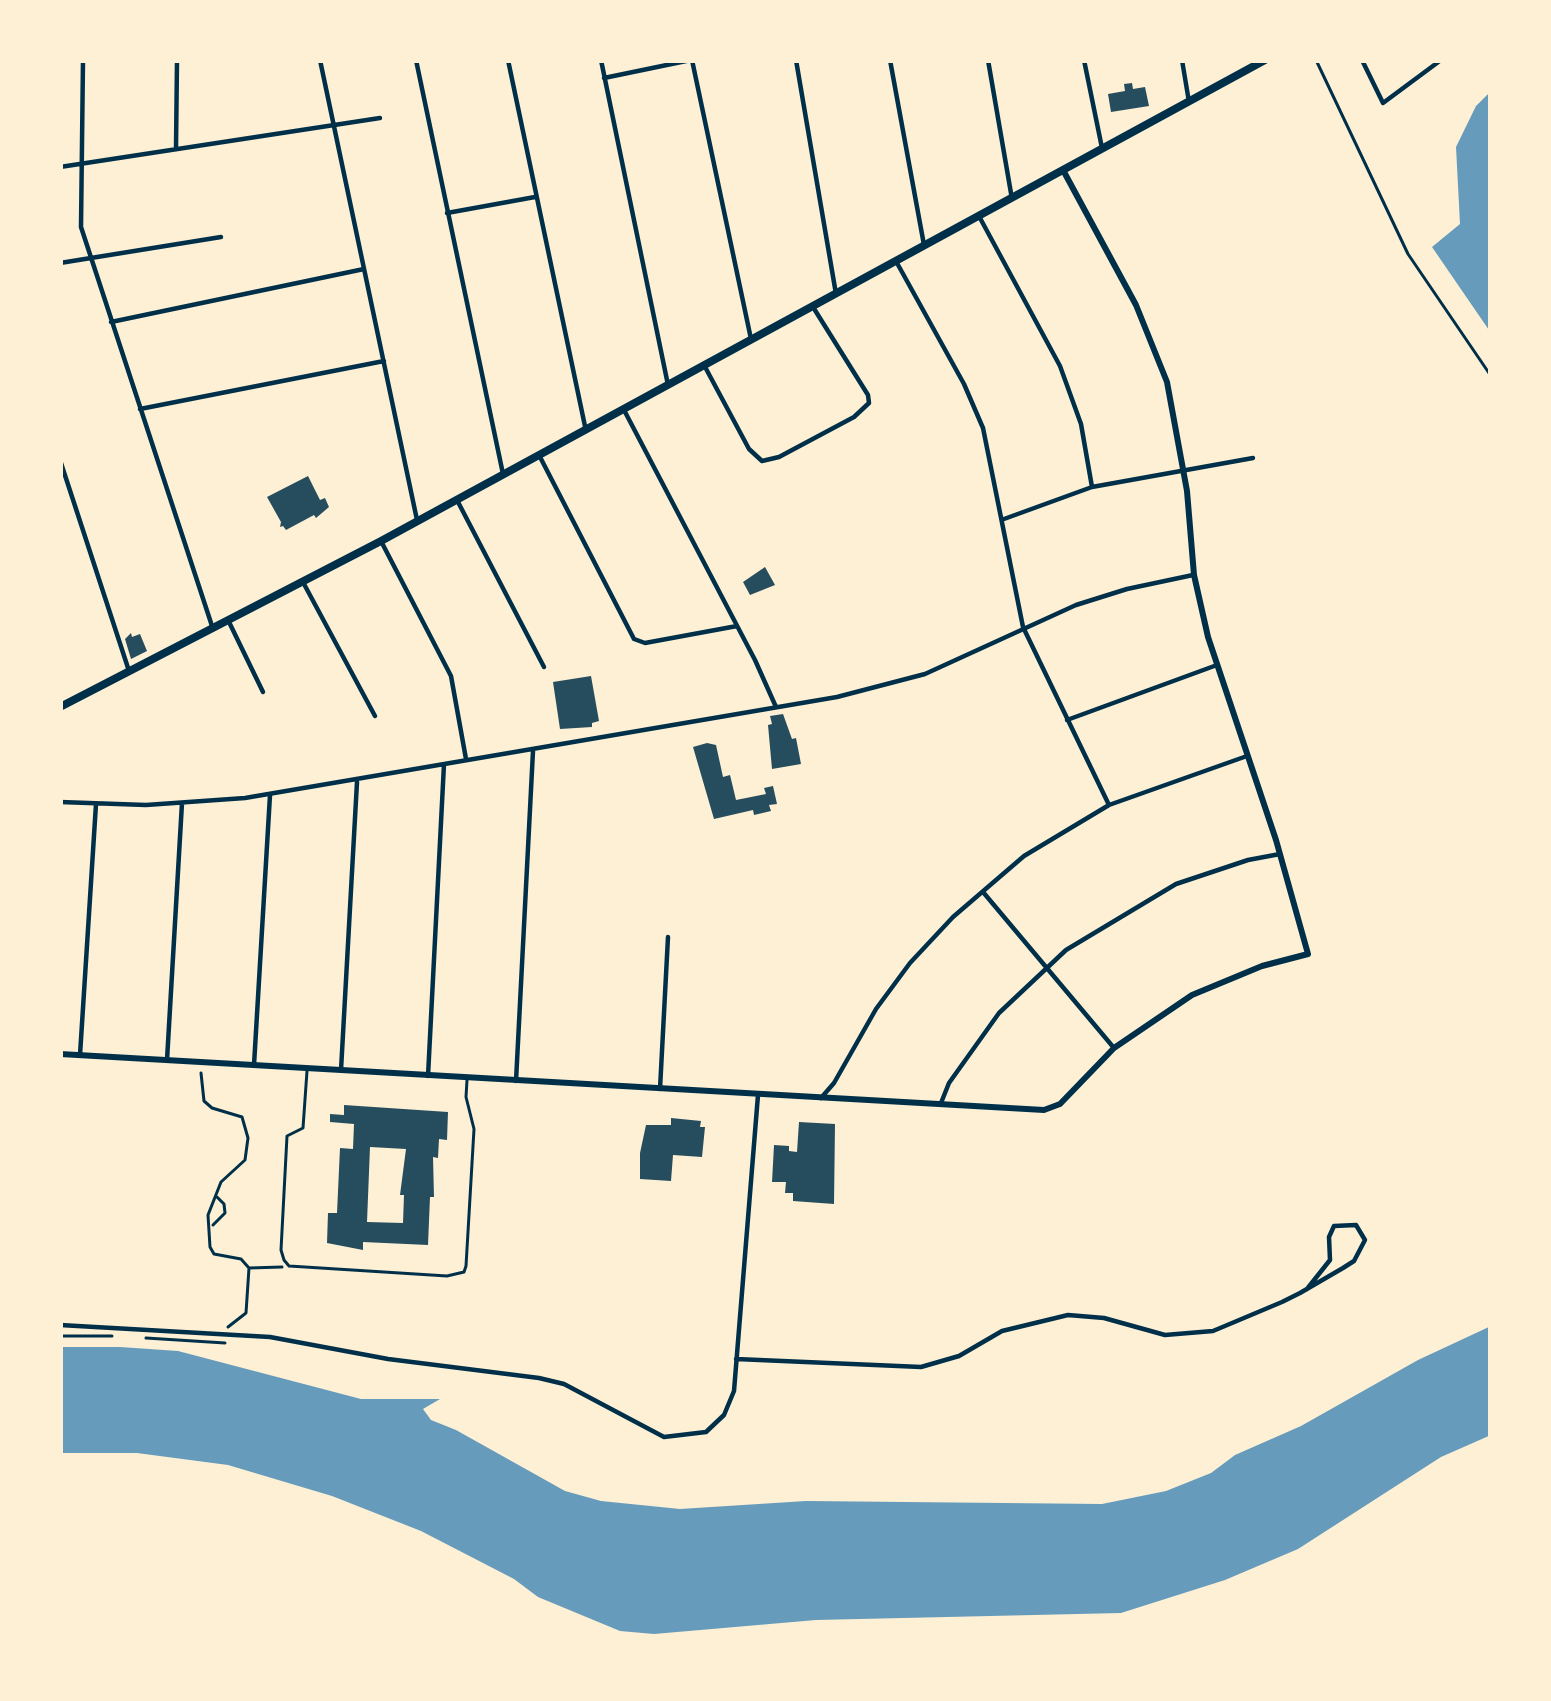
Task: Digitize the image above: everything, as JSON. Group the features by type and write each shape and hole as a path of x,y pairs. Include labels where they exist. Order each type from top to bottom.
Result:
{"main road":[{"path":"60,707 624,410 1264,60"}],"street":[{"path":"83,60 82,227 213,629"},
{"path":"176,148 177,60"},
{"path":"320,60 417,520"},
{"path":"416,60 503,474"},
{"path":"508,60 586,430"},
{"path":"601,60 668,385"},
{"path":"604,78 691,60 751,339"},
{"path":"796,60 836,294"},
{"path":"890,60 924,245"},
{"path":"988,60 1012,199"},
{"path":"1084,60 1102,148"},
{"path":"1182,60 1189,102"},
{"path":"1362,60 1383,103 1441,60"},
{"path":"60,167 380,118"},
{"path":"60,1054 1053,1108 1114,1048 1173,1006 1211,985 1308,954 1217,665 1194,575 1174,409 1149,334 1063,170"},
{"path":"447,213 536,197"},
{"path":"979,216 1060,366 1081,424 1092,488"},
{"path":"60,263 221,237"},
{"path":"896,261 983,428 1023,628 1109,806"},
{"path":"111,322 365,268"},
{"path":"704,365 749,448 762,461 779,457 854,417 869,403 813,307"},
{"path":"140,410 384,361"},
{"path":"624,410 776,706"},
{"path":"538,455 634,639 645,643 737,626"},
{"path":"1004,518 1092,488 1253,458"},
{"path":"60,460 130,671"},
{"path":"456,498 544,667"},
{"path":"380,541 451,676 466,759"},
{"path":"60,802 182,803 270,794 907,680 1023,628 1127,589 1194,575"},
{"path":"302,581 375,716"},
{"path":"228,621 262,692"},
{"path":"1067,720 1217,665"},
{"path":"516,1081 533,748"},
{"path":"821,1098 910,964 982,892 1035,848 1109,806 1247,756"},
{"path":"428,1076 444,764"},
{"path":"341,1070 357,781"},
{"path":"254,1065 270,794"},
{"path":"167,1060 182,803"},
{"path":"80,1055 96,804"},
{"path":"941,1103 949,1083 987,1028 1045,967 1090,934 1176,884 1280,854"},
{"path":"982,892 1114,1048"},
{"path":"660,1089 668,937"},
{"path":"60,1325 270,1337 388,1359 538,1378 564,1384 664,1437 706,1432 724,1415 734,1391 758,1095"},
{"path":"736,1359 921,1367 959,1356 1002,1331 1068,1315 1104,1318 1165,1335 1190,1335 1229,1326 1307,1289 1360,1256 1365,1240 1361,1230 1349,1224 1334,1226 1329,1237 1330,1260 1307,1289"}],"lane":[{"path":"1316,60 1408,254 1491,376"},
{"path":"308,1068 303,1128 287,1136 280,1250 289,1266 447,1276 464,1272 474,1129 467,1078"}],"path":[{"path":"201,1072 205,1101 212,1108 242,1117 248,1138 245,1160 226,1175 209,1210 214,1254 241,1259 249,1268 249,1302 241,1320 228,1329"},
{"path":"212,1226 225,1214 217,1197"},
{"path":"249,1268 289,1266"},
{"path":"60,1336 126,1336"},
{"path":"148,1338 225,1345 226,1339"}],"water":[{"path":"1491,91 1491,333 1432,247 1460,224 1456,147 1476,106"},
{"path":"1491,1326 1491,1435 1441,1457 1298,1549 1225,1580 1121,1613 816,1620 654,1634 620,1631 538,1597 514,1579 421,1531 332,1496 228,1465 137,1453 60,1453 60,1347 120,1347 178,1351 361,1399 440,1399 423,1409 431,1420 565,1491 601,1501 680,1509 806,1501 1102,1504 1166,1491 1211,1473 1235,1455 1301,1426 1418,1360"}],"building":[{"path":"1132,83 1133,89 1145,87 1149,106 1111,112 1108,94 1125,91 1124,84"},
{"path":"308,476 329,507 286,530 280,527 267,497"},
{"path":"765,567 775,585 750,595 743,582"},
{"path":"131,633 132,637 140,634 147,651 131,659 125,639"},
{"path":"591,676 599,721 592,727 560,729 553,682"},
{"path":"783,714 792,739 796,738 801,764 772,769 768,725 772,724 770,716"},
{"path":"716,745 723,777 730,775 736,800 766,794 764,788 773,786 777,804 769,805 771,811 714,819 693,747"},
{"path":"344,1105 448,1112 447,1140 439,1139 438,1158 433,1157 428,1245 363,1242 363,1250 327,1243 328,1213 337,1213 340,1148 353,1149 354,1124 330,1122 330,1114 344,1115","holes":["370,1147 406,1149 400,1195 404,1195 403,1223 367,1222"]},
{"path":"671,1118 701,1121 700,1127 705,1127 702,1157 673,1155 671,1181 640,1179 646,1125 671,1125"},
{"path":"799,1122 835,1124 834,1204 793,1201 793,1193 785,1193 786,1182 772,1182 774,1145 797,1152"}]}
